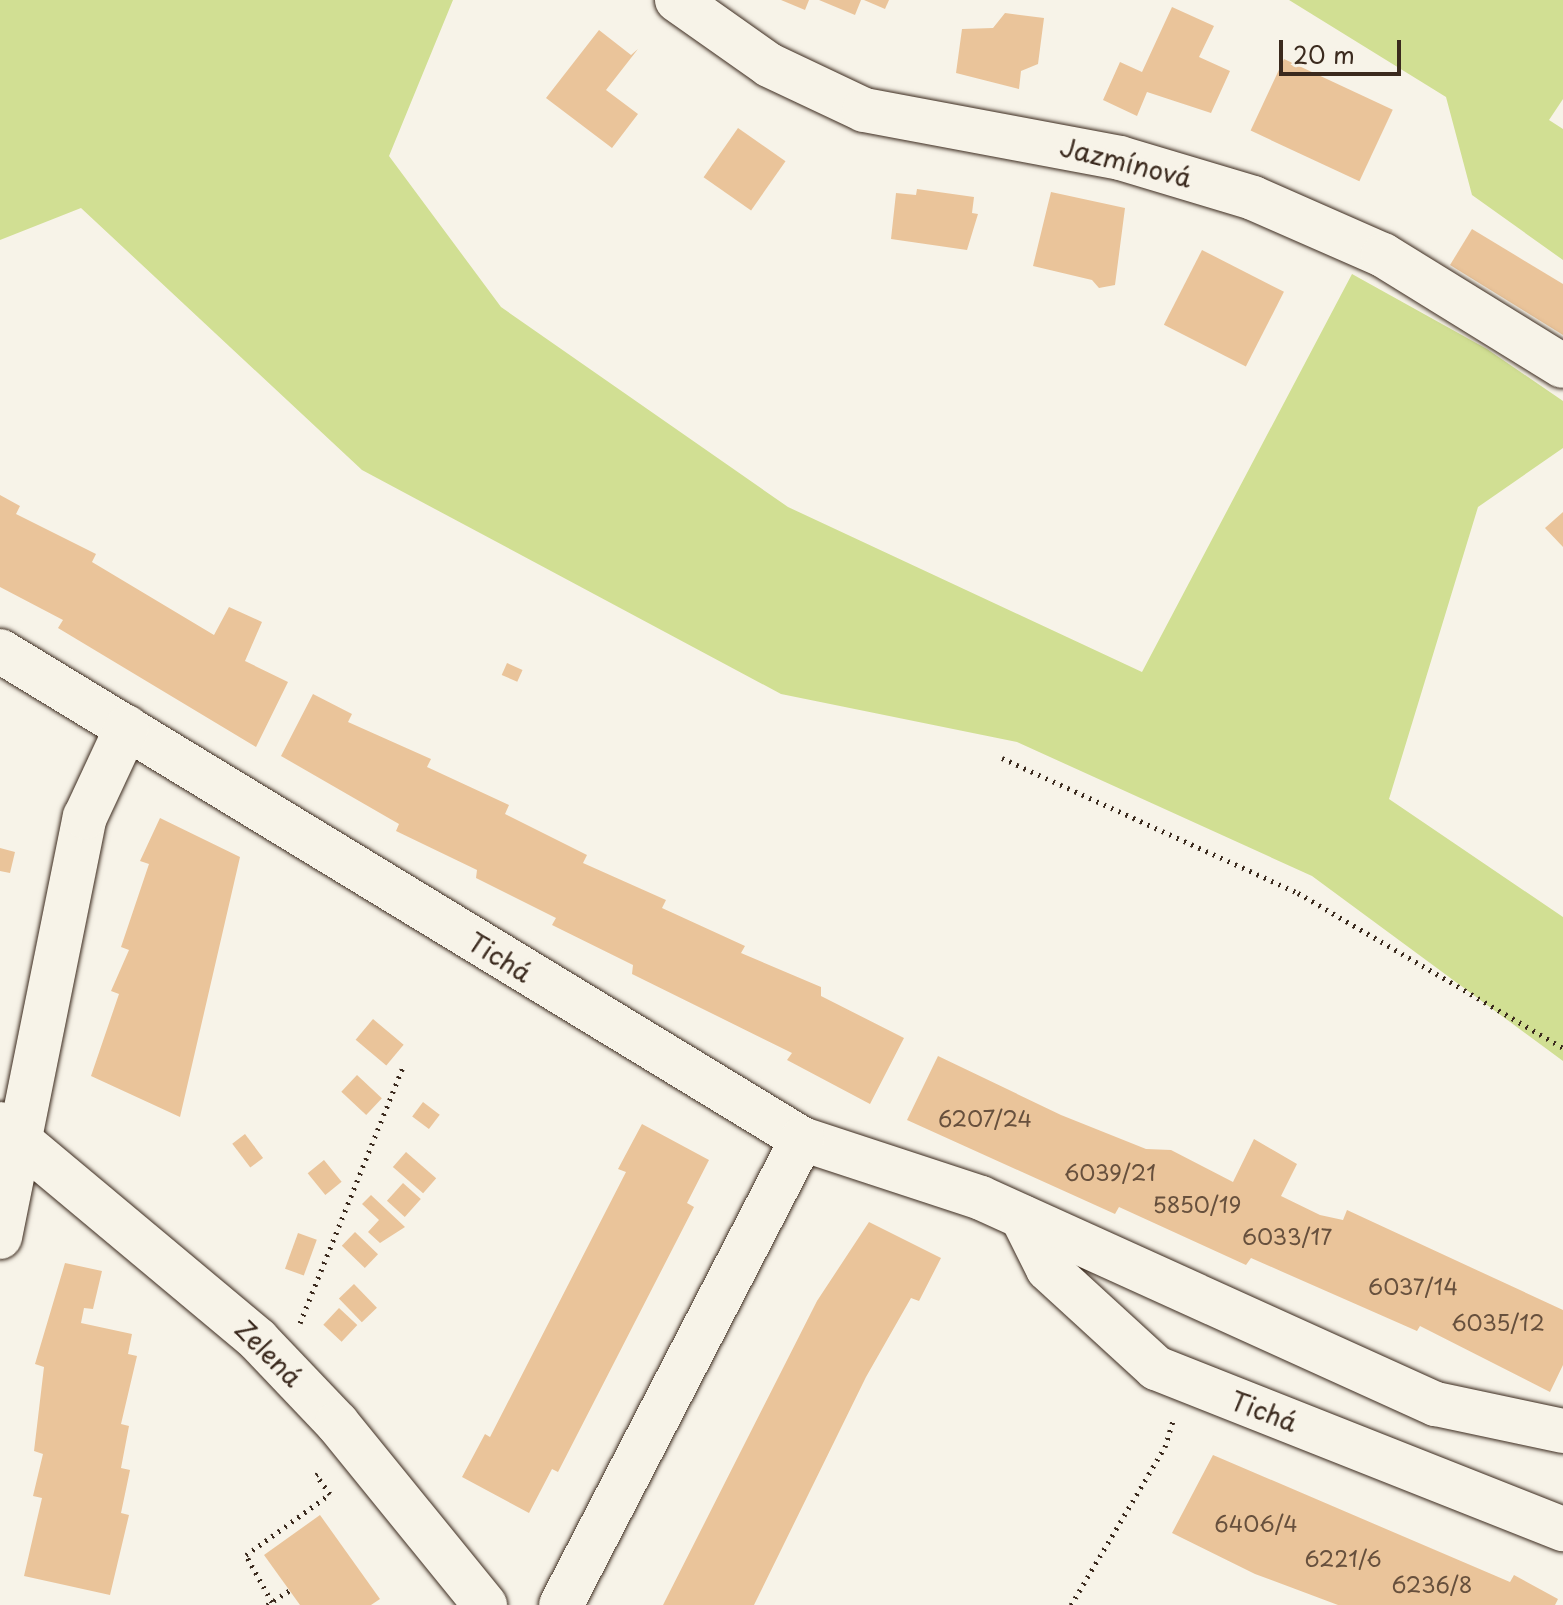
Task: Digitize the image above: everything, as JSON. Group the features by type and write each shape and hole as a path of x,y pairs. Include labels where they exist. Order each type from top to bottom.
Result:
{"street":[{"name":"Jazmínová","path":"677,0 769,65 864,110 1120,158 1267,204 1383,255 1563,366"},
{"name":"Tichá","path":"0,651 802,1139 1022,1217 1436,1404 1563,1431"},
{"path":"0,1237 9,1130 85,817 127,727"},
{"name":"Zelená","path":"9,1130 189,1276 283,1365 485,1605"},
{"path":"561,1605 802,1139"},
{"name":"Tichá","path":"1022,1217 1048,1269 1133,1355 1173,1375 1563,1529"}],"path":[{"path":"1002,758 1298,893 1563,1048"},
{"path":"283,1365 404,1064"},
{"path":"1071,1605 1165,1447 1175,1412 1173,1375"},
{"path":"290,1590 269,1603 246,1555 330,1494"}],"green space":[{"path":"0,0 453,0 389,156 501,307 788,507 1142,672 1352,274 1487,349 1563,401 1563,448 1478,507 1389,799 1563,917 1563,1061 1312,876 1017,742 781,694 362,470 81,208 0,240"},
{"path":"1289,0 1563,0 1563,99 1549,120 1563,129 1563,260 1472,195 1446,97"}],"building":[{"path":"781,0 809,0 805,10"},
{"path":"819,0 861,0 855,15"},
{"path":"864,0 889,0 885,9"},
{"path":"1172,7 1214,26 1199,57 1230,71 1211,113 1147,92 1137,116 1103,100 1120,62 1142,72"},
{"path":"1005,13 1044,18 1038,64 1021,71 1019,89 956,73 962,29 993,28"},
{"path":"599,30 631,55 638,49 606,90 638,114 612,148 546,98"},
{"path":"1284,59 1393,110 1359,181 1251,131"},
{"path":"738,128 786,161 751,210 704,177"},
{"path":"917,189 974,197 972,213 978,214 967,250 891,239 896,193 916,195"},
{"path":"1051,192 1125,208 1115,285 1099,288 1092,280 1033,266"},
{"path":"1472,229 1563,284 1563,335 1450,265"},
{"path":"1202,250 1284,292 1246,367 1164,325"},
{"path":"0,495 20,506 16,514 96,554 92,562 214,635 229,607 262,622 245,661 288,682 256,747 58,628 63,620 0,587"},
{"path":"1563,512 1563,547 1545,528"},
{"path":"507,663 523,670 517,682 502,675"},
{"path":"313,694 352,714 348,722 431,759 427,767 509,805 505,814 587,855 583,863 666,900 662,908 745,946 741,953 821,987 821,996 904,1038 870,1104 787,1060 792,1053 632,974 633,965 552,925 556,918 476,878 477,870 396,831 399,824 281,756"},
{"path":"160,818 240,857 180,1117 91,1076 119,994 111,991 129,950 121,947 149,864 140,861"},
{"path":"0,848 15,852 10,873 0,871"},
{"path":"373,1019 404,1045 386,1065 356,1040"},
{"path":"938,1056 1061,1115 1146,1149 1171,1150 1233,1182 1254,1139 1297,1164 1281,1196 1320,1215 1343,1220 1347,1210 1563,1310 1563,1365 1550,1392 1420,1326 1417,1331 1251,1258 1246,1265 1119,1207 1115,1214 907,1120"},
{"path":"357,1075 382,1098 366,1115 341,1092"},
{"path":"423,1102 440,1115 429,1129 412,1116"},
{"path":"642,1124 709,1160 687,1203 694,1207 558,1472 552,1469 529,1513 462,1477 485,1434 490,1437 626,1172 618,1169"},
{"path":"245,1134 263,1158 250,1168 232,1144"},
{"path":"406,1152 436,1178 423,1193 393,1167"},
{"path":"324,1160 342,1182 325,1195 308,1173"},
{"path":"403,1183 421,1199 405,1217 387,1201"},
{"path":"371,1195 405,1227 380,1243 368,1232 379,1220 362,1204"},
{"path":"869,1222 941,1258 919,1301 911,1298 866,1377 754,1605 663,1605 817,1301"},
{"path":"355,1232 378,1254 365,1268 342,1246"},
{"path":"298,1233 317,1240 304,1276 285,1269"},
{"path":"65,1263 102,1271 93,1309 84,1308 81,1323 132,1334 128,1354 137,1356 121,1424 129,1426 121,1468 130,1470 121,1513 129,1515 110,1595 24,1576 42,1498 33,1496 43,1454 34,1451 44,1367 35,1364"},
{"path":"354,1284 377,1308 362,1322 339,1299"},
{"path":"339,1308 357,1325 342,1342 323,1325"},
{"path":"1213,1455 1510,1582 1514,1575 1558,1599 1555,1605 1338,1605 1255,1574 1172,1533"},
{"path":"320,1515 380,1599 371,1605 300,1605 264,1555"}]}
